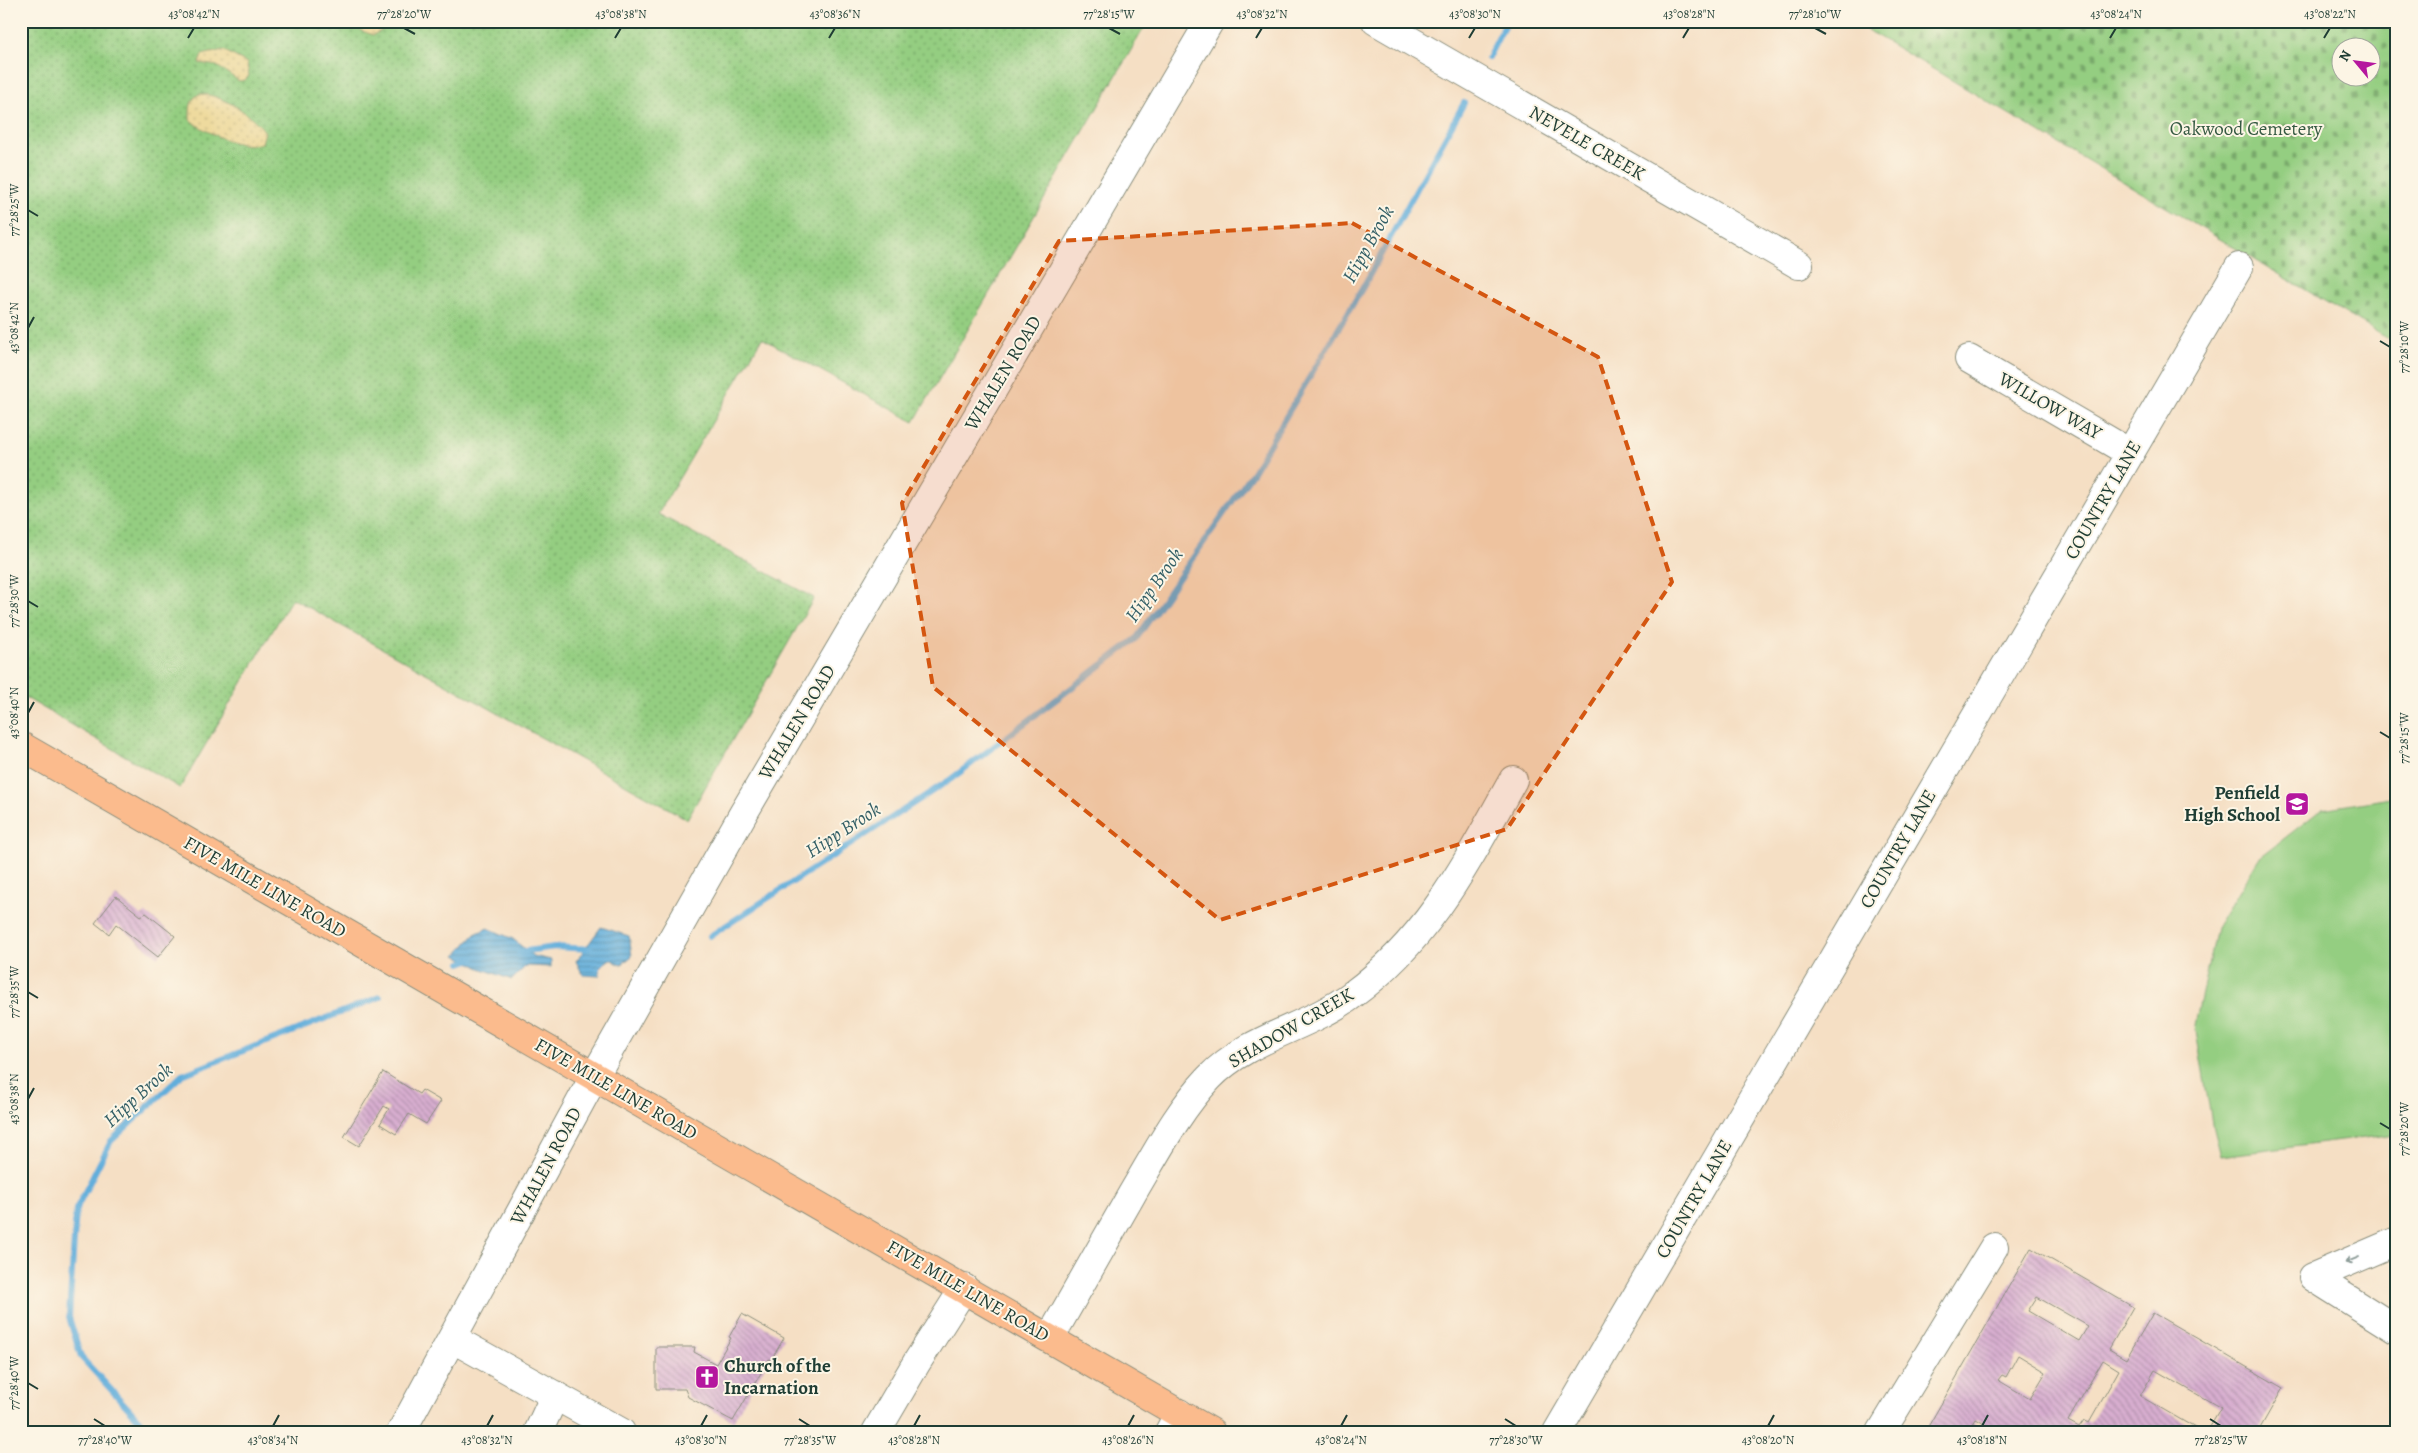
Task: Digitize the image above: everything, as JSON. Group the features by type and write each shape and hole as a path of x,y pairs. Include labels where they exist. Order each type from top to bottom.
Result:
{"main road":[{"name":"FIVE MILE LINE ROAD","path":"21,746 1050,1338 1174,1422 1211,1432"}],"street":[{"name":"WHALEN ROAD","path":"401,1432 594,1077 748,805 1210,21"},
{"name":"NEVELE CREEK","path":"1376,21 1798,265"},
{"name":"COUNTRY LANE","path":"1557,1432 2239,267"},
{"name":"WILLOW WAY","path":"1969,359 2130,453"},
{"name":"SHADOW CREEK","path":"1050,1338 1168,1134 1190,1100 1211,1076 1233,1059 1267,1039 1351,996 1386,967 1419,934 1450,892 1513,780"},
{"path":"2397,1241 2313,1277 2397,1330"},
{"path":"1880,1432 1994,1247"},
{"path":"876,1432 917,1362 964,1288"},
{"path":"453,1339 616,1430"},
{"path":"538,1432 555,1395"}],"highlighted area":[{"path":"1352,223 1598,357 1672,582 1507,829 1220,920 933,687 902,503 1059,241"}],"green space":[{"path":"21,21 1148,21 914,422 762,338 658,514 814,598 687,819 292,598 180,788 21,695"},
{"name":"Oakwood Cemetery","path":"1852,21 2397,21 2397,344"},
{"path":"2397,797 2397,1134 2220,1156 2213,1129 2195,1025 2216,928 2259,858 2322,809"}],"sand":[{"path":"357,21 385,21 381,31 373,35 362,31 356,25"},
{"path":"223,50 247,63 249,76 245,80 239,81 217,66 199,63 202,55"},
{"path":"199,94 216,97 245,112 265,132 262,143 253,145 224,139 190,120 190,109 193,99"}],"water":[{"path":"601,927 629,936 632,956 621,965 610,959 601,966 599,976 583,975 576,961"},
{"path":"488,928 513,939 533,956 551,960 551,967 526,966 512,980 480,968 456,955 475,934"}],"building":[{"path":"116,896 141,916 146,913 175,936 158,957 116,924 109,934 95,923"},
{"path":"383,1072 419,1094 422,1090 441,1101 426,1124 409,1114 396,1134 380,1124 389,1109 384,1106 359,1146 344,1137"},
{"path":"2031,1248 2133,1307 2109,1349 2126,1359 2153,1313 2283,1388 2258,1432 2207,1432 2221,1408 2155,1370 2140,1396 2202,1432 1998,1432 1976,1419 1973,1424 1978,1427 1975,1432 1925,1432","holes":["2037,1297 2088,1326 2079,1341 2028,1311","2018,1355 2046,1372 2030,1399 1998,1380 2002,1375 2006,1377","2103,1360 2119,1370 2089,1423 2084,1420 2079,1427 2068,1421"]},
{"name":"Church of the Incarnation","path":"742,1314 784,1338 771,1360 769,1359 733,1421 688,1397 685,1389 656,1389 656,1347 695,1347 694,1352 716,1364"}],"waterway":[{"name":"Hipp Brook","path":"1488,58 1507,21"},
{"name":"Hipp Brook","path":"710,936 951,779 1136,639 1253,472 1362,289 1464,103"},
{"name":"Hipp Brook","path":"519,952 555,947 591,949"},
{"name":"Hipp Brook","path":"461,963 474,958"},
{"name":"Hipp Brook","path":"150,1432 81,1357 69,1317 76,1209 111,1141 182,1075 380,997"}],"place":[{"name":"Penfield High School","path":"2297,804"},
{"name":"Church of the Incarnation","path":"707,1377"}]}
